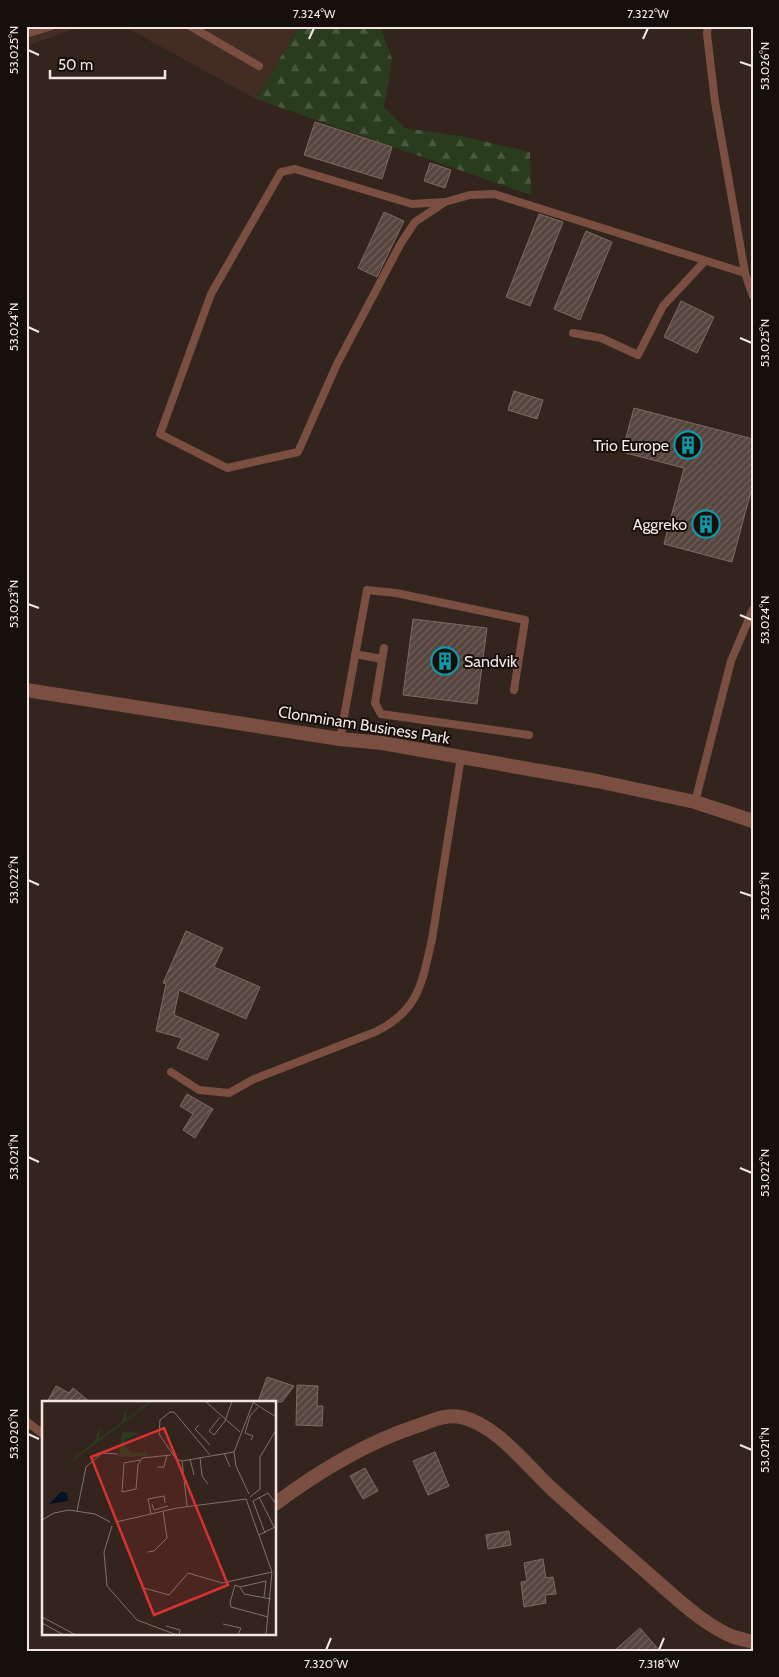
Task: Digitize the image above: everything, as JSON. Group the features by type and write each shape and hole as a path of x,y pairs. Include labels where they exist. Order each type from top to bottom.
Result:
{"street":[{"name":"Clonminam Business Park","path":"26,690 340,739 382,743 597,781 696,802 753,821"},
{"path":"276,1503 329,1467 358,1450 399,1432 444,1416 461,1417 476,1422 497,1436 550,1488 675,1597 713,1626 735,1637 753,1642"}],"lane":[{"path":"26,34 52,26"},
{"path":"190,26 259,66"},
{"path":"708,26 707,34 715,102 745,273 753,296"},
{"path":"445,202 415,222 401,243 337,364 298,452 227,468 160,434 211,294 281,172 295,169 412,204 445,202 470,195 494,194 745,273"},
{"path":"573,333 602,338 638,355 663,306 705,261"},
{"path":"340,739 366,590 396,593 525,620 514,690"},
{"path":"696,802 731,661 753,609"},
{"path":"384,648 375,703 381,714 529,735"},
{"path":"355,654 382,658"},
{"path":"171,1072 199,1090 229,1093 254,1079 375,1032 389,1025 402,1015 414,1000 427,962 461,757"},
{"path":"26,1421 42,1433"}],"shaded area":[{"path":"26,26 84,26 26,46"},
{"path":"123,26 299,26 256,99"}],"green space":[{"path":"299,26 380,26 392,59 384,107 405,128 465,137 530,152 531,195 256,99"}],"building":[{"path":"315,122 392,147 382,179 304,155"},
{"path":"430,163 451,170 445,188 424,181"},
{"path":"384,212 404,221 377,277 358,268"},
{"path":"539,214 563,222 530,306 506,297"},
{"path":"586,231 612,242 580,320 554,309"},
{"path":"681,301 714,317 697,353 664,337"},
{"path":"514,391 543,400 537,419 508,410"},
{"path":"634,408 753,439 753,484 732,562 664,544 684,468 622,452"},
{"name":"Sandvik","path":"413,619 487,628 477,704 403,695"},
{"path":"186,931 223,948 214,967 260,987 246,1019 179,990 174,1015 219,1034 207,1060 177,1048 182,1038 156,1031 166,984 163,983"},
{"path":"187,1094 213,1109 195,1138 183,1130 193,1114 180,1106"},
{"path":"267,1377 294,1386 282,1402 258,1401"},
{"path":"297,1385 318,1386 317,1406 323,1406 322,1426 296,1425"},
{"path":"56,1386 69,1393 73,1388 89,1401 48,1401"},
{"path":"435,1452 449,1486 428,1495 413,1461"},
{"path":"365,1468 378,1491 363,1499 350,1476"},
{"path":"509,1531 511,1545 488,1549 486,1535"},
{"path":"543,1559 546,1578 553,1577 556,1594 545,1595 546,1603 524,1607 521,1582 527,1581 524,1563"},
{"path":"640,1628 660,1651 614,1651"}],"place":[{"name":"Trio Europe","path":"688,445"},
{"name":"Aggreko","path":"706,524"},
{"name":"Sandvik","path":"445,661"}]}
